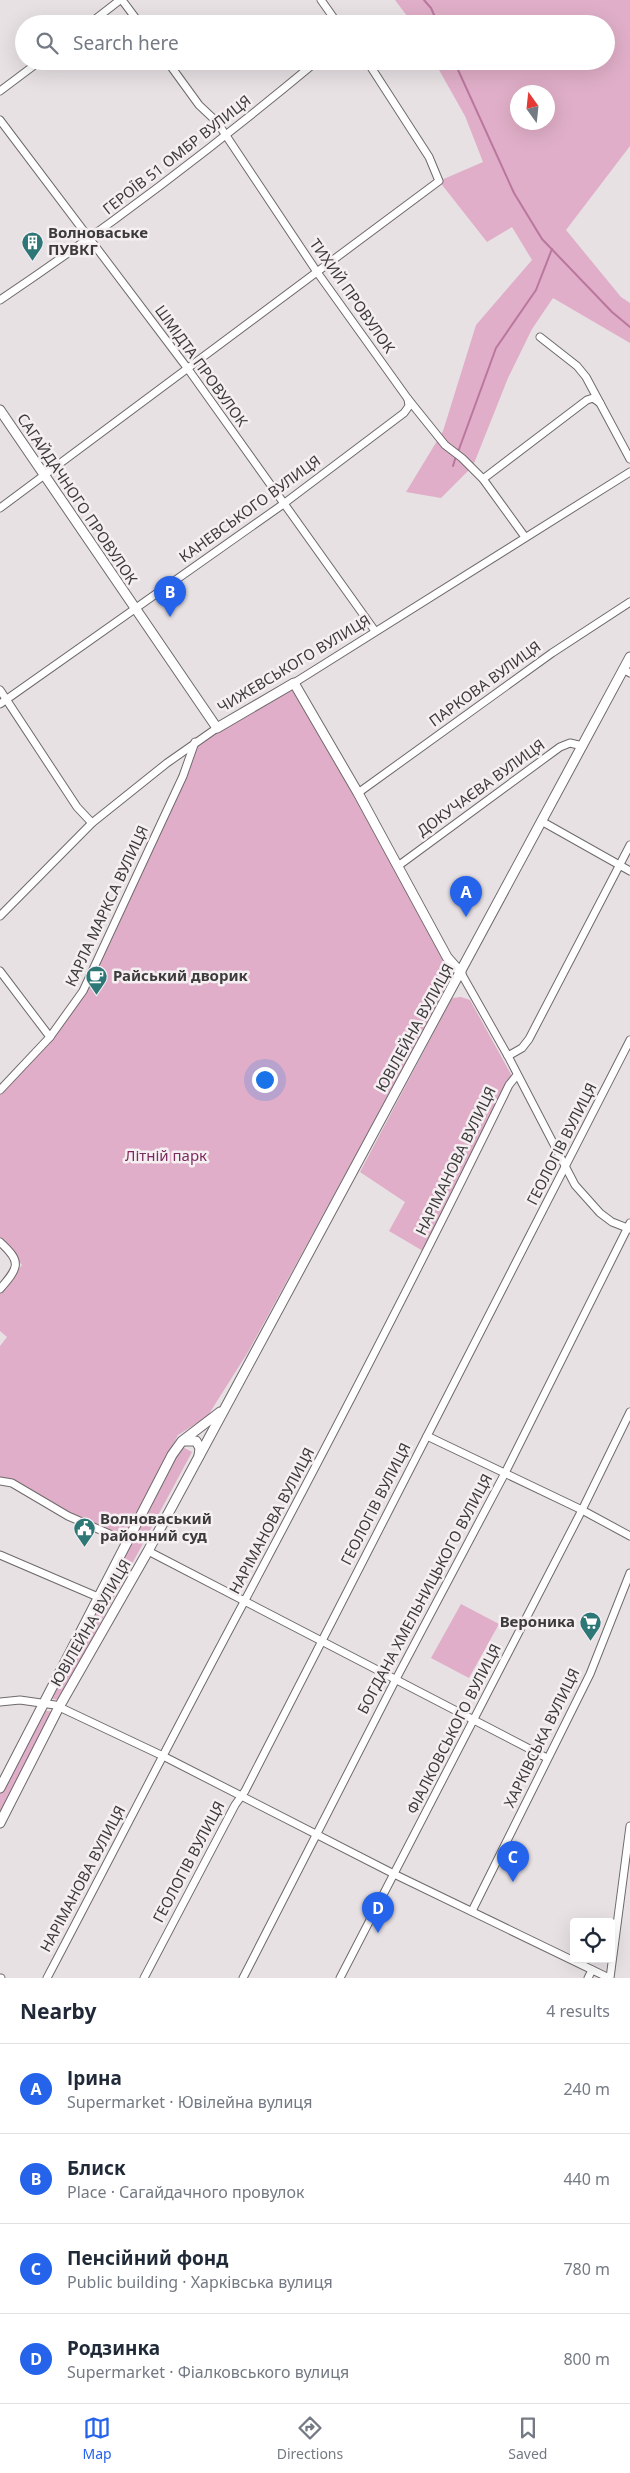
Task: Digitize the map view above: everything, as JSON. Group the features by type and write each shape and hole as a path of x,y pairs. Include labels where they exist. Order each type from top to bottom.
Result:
{"street":[{"path":"101,15 121,0 133,15"},
{"path":"320,0 331,15"},
{"path":"0,91 28,70"},
{"name":"ТИХИЙ ПРОВУЛОК","path":"174,70 199,105 217,122 317,272 408,398 445,445 462,458 483,479 525,537"},
{"name":"ГЕРОЇВ 51 ОМБР ВУЛИЦЯ","path":"0,300 90,239 227,136 306,70"},
{"path":"0,508 188,370 439,181 429,157 374,70"},
{"name":"ШМІДТА ПРОВУЛОК","path":"0,120 188,370 282,505 375,632"},
{"path":"540,337 577,366 586,377 630,459"},
{"name":"КАНЕВСЬКОГО ВУЛИЦЯ","path":"3,701 282,505 404,413 409,406 408,398"},
{"path":"483,479 587,400 593,398 600,403"},
{"name":"САГАЙДАЧНОГО ПРОВУЛОК","path":"0,410 217,728"},
{"name":"ЧИЖЕВСЬКОГО ВУЛИЦЯ","path":"0,916 92,823 195,742 294,683 630,472"},
{"name":"ПАРКОВА ВУЛИЦЯ","path":"358,792 552,653 630,602"},
{"name":"ЮВІЛЕЙНА ВУЛИЦЯ","path":"0,1823 59,1707 148,1551 222,1410 461,974 583,746 626,671 630,657"},
{"path":"294,683 358,792 446,957 461,974 508,1056 575,1185 590,1204 612,1222 629,1227"},
{"path":"0,690 3,701 78,807 92,823"},
{"name":"КАРЛА МАРКСА ВУЛИЦЯ","path":"0,1090 50,1037 83,991 183,776 195,742"},
{"name":"ДОКУЧАЄВА ВУЛИЦЯ","path":"398,866 560,747 570,743 583,746"},
{"path":"543,822 630,871"},
{"path":"508,1056 522,1048 529,1039 630,845"},
{"path":"0,972 50,1037"},
{"name":"ГЕОЛОГІВ ВУЛИЦЯ","path":"144,1978 242,1796 566,1168 574,1148 630,1040"},
{"name":"НАРІМАНОВА ВУЛИЦЯ","path":"47,1978 243,1602 320,1460 450,1208 509,1085 517,1075"},
{"name":"БОГДАНА ХМЕЛЬНИЦЬКОГО ВУЛИЦЯ","path":"243,1978 396,1679 505,1472 629,1227"},
{"path":"0,1242 15,1256 16,1263 12,1273 0,1289"},
{"name":"ЮВІЛЕЙНА ВУЛИЦЯ","path":"0,1788 172,1455 182,1441 222,1410"},
{"name":"ФІАЛКОВСЬКОГО ВУЛИЦЯ","path":"340,1978 475,1720 630,1412"},
{"path":"427,1436 505,1472 630,1536"},
{"path":"182,1441 191,1439 196,1441 200,1448 199,1456"},
{"path":"0,1481 12,1483 68,1516 128,1542"},
{"path":"148,1551 243,1602 321,1640 547,1758"},
{"path":"0,1555 98,1597"},
{"name":"ХАРКІВСЬКА ВУЛИЦЯ","path":"472,1911 590,1674 630,1573"},
{"path":"0,1702 20,1700 43,1702 59,1707 163,1756 394,1874 610,1978 630,1826"},
{"path":"588,1978 592,1970"}],"green space":[{"path":"395,0 630,0 630,146 566,230 621,297 630,303 630,343 553,298 532,329 508,378 473,466 441,498 406,492 443,431 476,325 532,260 512,227 487,242 439,181 483,162 465,116 439,70 615,70 615,15 406,15"},
{"name":"Літній парк","path":"294,683 458,968 248,1352 207,1417 178,1435 125,1537 68,1516 25,1489 0,1481 0,1346 7,1337 0,1331 0,1289 22,1265 0,1241 0,1090 50,1037 83,991 195,742"},
{"path":"461,997 470,1000 512,1076 507,1082 423,1251 389,1231 405,1202 360,1172 452,998"},
{"path":"179,1445 192,1452 59,1700 47,1698"},
{"path":"461,1604 499,1624 469,1678 431,1658"},
{"path":"42,1710 54,1712 0,1815 0,1791"}],"waterway":[{"path":"424,0 434,15"},
{"path":"458,70 514,193 542,239 612,312 630,327"},
{"path":"458,452 496,348 536,290 552,249"},
{"path":"453,466 456,456"}],"place":[{"name":"Волноваське ПУВКГ","path":"32,261"},
{"name":"Блиск","path":"170,617"},
{"name":"Ірина","path":"466,917"},
{"name":"Райський дворик","path":"97,995"},
{"name":"Волноваський районний суд","path":"84,1547"},
{"name":"Вероника","path":"591,1641"},
{"name":"Пенсійний фонд","path":"513,1882"},
{"name":"Родзинка","path":"378,1933"}]}
